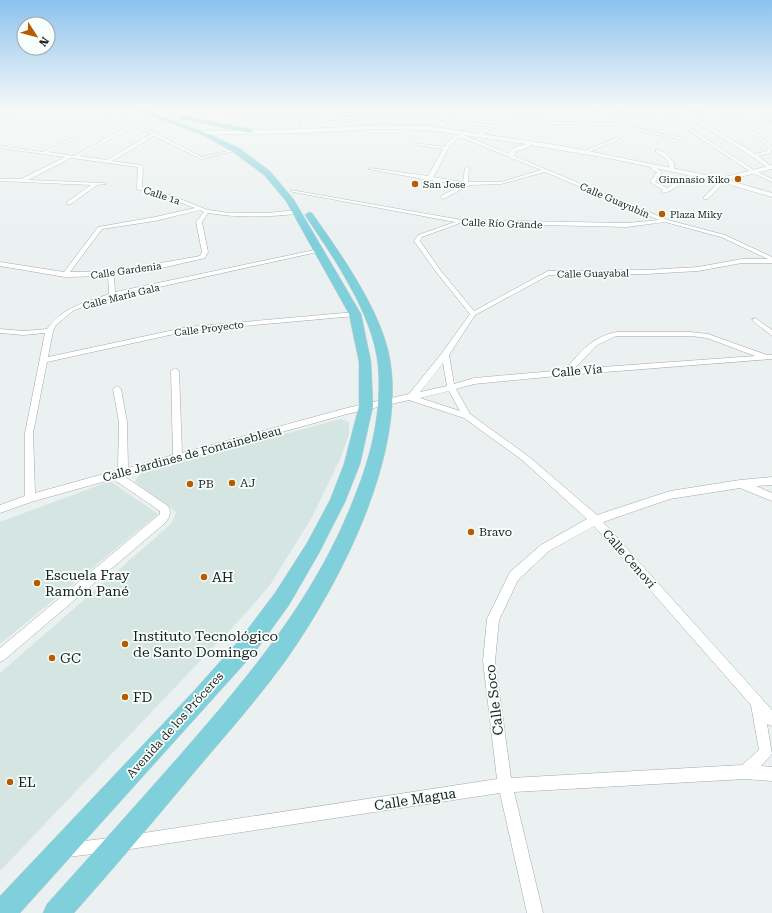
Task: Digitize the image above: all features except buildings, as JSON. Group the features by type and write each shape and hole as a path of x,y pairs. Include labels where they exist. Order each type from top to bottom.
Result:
{"main road":[{"name":"Avenida de los Próceres","path":"2,913 205,694 248,645 282,599 313,548 337,502 352,464 366,406 365,362 355,314 298,212 252,152"},
{"name":"Avenida de los Próceres","path":"56,913 118,844 245,696 279,652 305,613 350,530 367,489 376,458 385,403 384,365 380,344 372,318 352,280 293,191 256,152"},
{"path":"513,152 511,156 514,158"},
{"path":"572,152 721,181 772,200"},
{"path":"574,152 672,169 772,195"},
{"path":"721,181 771,167"}],"street":[{"name":"Calle 1a","path":"33,152 109,161 140,167 140,188 204,209 230,215 267,216 298,212"},
{"path":"21,181 81,152"},
{"path":"109,161 125,152"},
{"path":"188,152 201,158 206,158 218,152"},
{"path":"429,178 437,167 444,152"},
{"name":"Calle Guayubín","path":"499,152 666,221 723,236 772,260"},
{"path":"659,152 667,157 672,163 672,169"},
{"path":"724,152 772,181"},
{"path":"748,152 771,167"},
{"path":"755,156 769,152"},
{"path":"370,168 467,184 501,183 544,171"},
{"path":"467,168 467,184"},
{"path":"653,168 660,172 652,182 665,191 690,176"},
{"path":"0,180 104,184"},
{"path":"706,198 721,181"},
{"path":"69,203 96,184"},
{"path":"443,197 467,184"},
{"name":"Calle Río Grande","path":"293,191 462,222 628,225 666,221"},
{"path":"65,274 100,228 204,209"},
{"name":"Calle Gardenia","path":"0,264 65,274 89,275 111,274 198,259 203,257 205,252 199,222 204,209"},
{"path":"462,222 420,236 417,241 439,272 473,314"},
{"name":"Calle María Gala","path":"49,331 54,324 72,309 112,296 319,251"},
{"name":"Calle Guayabal","path":"410,398 445,355 473,314 548,273 646,272 698,268 742,261 772,260"},
{"path":"111,274 112,296"},
{"name":"Calle Proyecto","path":"42,361 188,329 355,314"},
{"path":"755,320 772,334"},
{"path":"0,331 23,333 49,331 29,433 30,498"},
{"path":"567,372 596,340 605,336 616,334 691,334 708,336 770,358"},
{"path":"445,355 451,388 467,416"},
{"name":"Calle Vía","path":"385,403 451,388 474,381 567,372 770,358"},
{"path":"175,371 178,458"},
{"path":"0,656 150,530 165,515 165,509 119,474 123,422 117,389"},
{"path":"410,398 467,416"},
{"name":"Calle Jardines de Fontainebleau","path":"0,509 30,498 366,406 385,403"},
{"name":"Calle Cenoví","path":"467,416 525,458 595,520 772,720"},
{"name":"Calle Soco","path":"536,913 505,785 489,661 493,619 514,576 545,548 595,520 670,495 740,484 772,481"},
{"path":"740,484 772,497"},
{"path":"745,772 766,752 757,704"},
{"name":"Calle Magua","path":"60,851 118,844 505,785 745,772 772,774"}],"shaded area":[{"name":"Instituto Tecnológico de Santo Domingo","path":"341,419 349,422 349,435 340,459 312,517 270,585 244,615 0,871 0,673 171,524 176,512 135,482 140,473"},
{"name":"Escuela Fray Ramón Pané","path":"110,481 158,514 0,644 0,522"}],"place":[{"name":"Gimnasio Kiko","path":"738,179"},
{"name":"San Jose","path":"415,184"},
{"name":"Plaza Miky","path":"662,214"},
{"name":"AJ","path":"232,483"},
{"name":"PB","path":"190,484"},
{"name":"Bravo","path":"471,532"},
{"name":"AH","path":"204,577"},
{"name":"Escuela Fray Ramón Pané","path":"37,583"},
{"name":"Instituto Tecnológico de Santo Domingo","path":"125,644"},
{"name":"GC","path":"52,658"},
{"name":"FD","path":"125,697"},
{"name":"EL","path":"10,782"}]}
